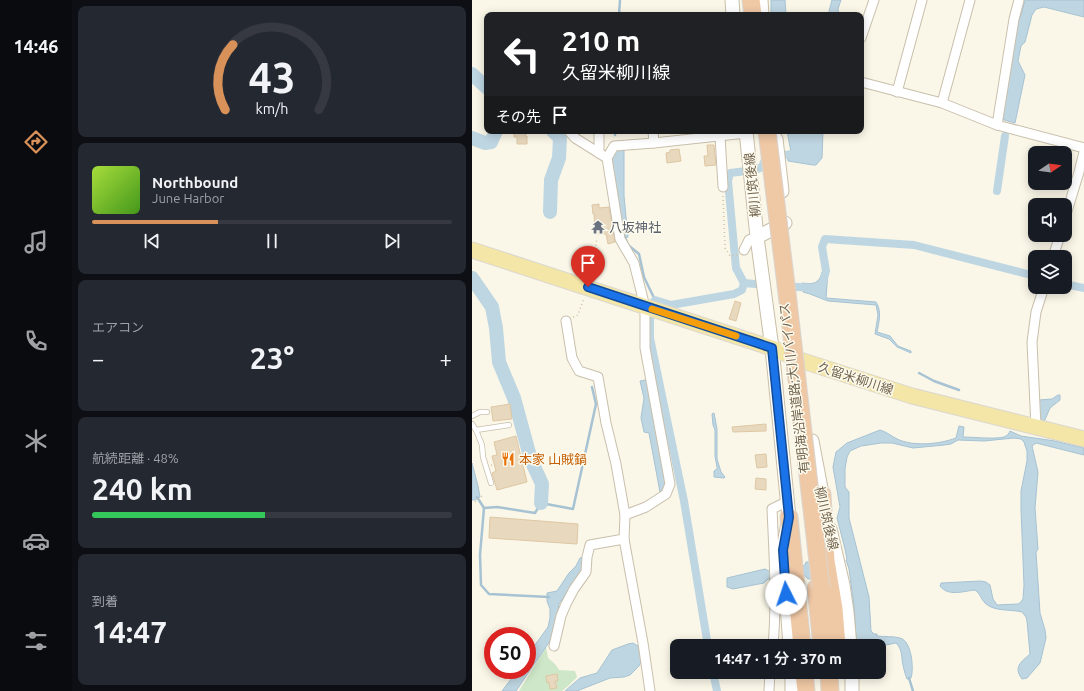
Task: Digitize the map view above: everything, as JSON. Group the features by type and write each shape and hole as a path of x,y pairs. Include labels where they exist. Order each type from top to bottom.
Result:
{"highway":[{"path":"747,0 749,12"},
{"path":"752,0 753,12"},
{"name":"有明海沿岸道路;大川バイパス","path":"762,134 826,639"},
{"name":"有明海沿岸道路;大川バイパス","path":"768,134 819,588 822,639"},
{"path":"822,494 826,561 834,609 836,639"},
{"path":"789,509 801,639"},
{"path":"805,679 806,691"},
{"path":"824,679 825,691"},
{"path":"829,679 830,691"},
{"path":"840,679 841,691"}],"main road":[{"path":"732,0 733,12"},
{"path":"761,0 762,12"},
{"name":"柳川筑後線","path":"746,134 757,236 772,348 780,437 789,509 783,550 789,639"},
{"name":"柳川筑後線","path":"776,134 796,330 803,361 812,446 843,585 849,639"},
{"name":"柳川筑後線","path":"757,236 785,223"},
{"name":"久留米柳川線","path":"473,250 772,348 803,361 912,396 1084,439"},
{"path":"792,679 792,691"},
{"path":"852,679 852,691"}],"street":[{"path":"864,29 874,0"},
{"path":"897,92 922,0"},
{"path":"942,103 970,0"},
{"path":"997,125 1014,19 1019,0"},
{"path":"864,83 942,103 997,125 1084,148"},
{"path":"572,134 575,138 607,158"},
{"path":"599,134 599,153"},
{"path":"653,134 654,143"},
{"path":"625,515 646,507 666,494 670,484 645,348 645,307 634,263 620,239 607,158 614,146 733,134"},
{"path":"720,136 723,187"},
{"path":"1071,198 1084,152"},
{"path":"744,250 749,240 757,236"},
{"path":"1036,427 1032,342 1036,312 1042,294"},
{"path":"566,321 572,358 579,371 598,377 625,515 624,539 650,691"},
{"path":"774,639 775,621 772,509 789,509"},
{"path":"554,646 561,616 566,604 586,572 590,545 624,539"},
{"path":"769,691 770,679"}],"lane":[{"path":"472,416 480,412 488,412"},
{"path":"472,424 482,445 483,457 491,482"},
{"path":"476,430 509,425"}],"path":[{"path":"723,187 725,248 730,256 738,255 744,250"},
{"path":"566,321 578,315 588,287 597,238"},
{"path":"475,502 482,496"}],"green space":[{"path":"546,647 548,658 559,670 575,671 577,677 562,691 519,691 526,679 536,679 536,663"}],"water":[{"path":"771,0 785,0 786,12 771,12"},
{"path":"832,0 841,0 838,12 829,12"},
{"path":"1025,0 1084,0 1084,17 1044,7 1036,9 1032,15 1025,42 1021,46 1018,61 1025,75 1015,123 1001,119 1017,24"},
{"path":"788,134 823,134 822,158 816,165 788,161 787,153 791,152"},
{"path":"617,149 624,149 624,196 628,237 623,239 612,165 612,158"},
{"path":"828,271 826,298 876,302 879,309 877,332 890,336 898,346 911,351 911,353 897,347 889,339 875,334 878,315 876,305 828,301 803,292 802,283 815,283 821,276 822,272"},
{"path":"472,272 483,287 476,293 472,288"},
{"path":"646,380 667,481 665,489 660,492 649,433 644,432 641,418 644,398 640,381"},
{"path":"1060,395 1060,400 1050,408 1044,422 1039,415 1039,400 1052,399"},
{"path":"714,413 717,429 717,459 721,472 725,477 724,478 714,477 714,471 717,467 715,456 715,430 712,414"},
{"path":"959,426 964,427 963,437 998,438 1008,435 1010,431 1021,436 1055,441 1084,448 1084,455 1036,443 1032,446 1038,472 1035,508 1040,613 1046,638 1040,663 1027,678 1022,679 1018,671 1019,665 1030,654 1027,621 1022,612 993,608 984,601 975,590 952,592 943,589 940,586 941,583 981,581 990,585 993,599 997,605 1018,604 1023,599 1024,585 1021,491 1027,461 1027,451 1024,442 1021,439 1014,438 984,441 958,440 951,444 913,448 892,443 881,443 861,446 850,451 847,457 845,469 845,487 849,492 849,518 869,597 871,631 874,634 877,634 877,636 897,637 904,640 910,650 912,662 911,678 907,679 901,651 896,643 886,645 886,639 856,639 854,606 849,569 837,518 840,507 833,467 836,452 847,443 880,430 904,442 919,444 942,442 956,438"},
{"path":"472,463 480,497 475,500 472,500"},
{"path":"584,557 582,570 559,604 554,635 536,662 536,644 548,627 550,618 547,593 557,591 569,573 576,566 580,558"},
{"path":"806,562 814,562 817,578 808,579 804,575 803,566"},
{"path":"765,569 771,572 771,578 764,583 733,589 727,587 727,578"},
{"path":"633,643 638,646 642,660 639,666 630,675 610,678 577,691 565,691 580,678 597,673 612,650"},
{"path":"511,679 524,679 516,691 502,691"}],"building":[{"path":"514,134 526,134 527,144 517,144 517,137 514,137"},
{"path":"707,145 714,145 716,165 705,166 704,156 708,156"},
{"path":"679,149 681,161 667,163 666,153 670,152 670,150"},
{"path":"599,204 599,208 609,207 615,242 608,244 606,234 595,234 592,205"},
{"path":"735,301 741,303 736,321 729,319"},
{"path":"510,404 512,419 493,421 491,407"},
{"path":"766,424 766,431 733,432 732,427"},
{"name":"本家 山賊鍋","path":"516,436 527,482 497,490 492,473 496,471 492,456 497,455 494,442"},
{"path":"766,454 767,467 757,468 755,455"},
{"path":"756,478 766,479 766,490 755,489"},
{"path":"490,517 578,524 577,544 489,538"},
{"path":"557,674 558,681 555,681 557,688 550,689 546,676"}],"waterway":[{"path":"619,12 620,0"},
{"path":"472,74 484,85"},
{"path":"472,138 485,143 491,142 495,134"},
{"path":"550,212 551,180 559,158 560,138 556,134"},
{"path":"652,305 655,300 671,305 734,294 742,290 744,283 736,268 728,181 730,173 755,170 762,167 766,157 793,154 803,142 804,134"},
{"path":"997,191 1005,136"},
{"path":"624,235 628,245 639,254 644,277 655,300"},
{"path":"823,282 826,271 822,247 825,239 914,245 1028,274"},
{"path":"472,278 492,307 496,328 499,362 514,398 531,460 542,484 541,503"},
{"path":"744,283 767,285"},
{"path":"1072,285 1084,288"},
{"path":"784,286 813,288"},
{"path":"650,317 650,338 684,501 707,639"},
{"path":"919,373 934,381 959,390"},
{"path":"477,497 484,508 497,507 535,513 541,503 573,509 596,404 592,387"},
{"path":"484,508 480,555 481,585 489,594 549,597"},
{"path":"909,678 913,691"},
{"path":"714,679 717,691"}],"slow traffic":[{"path":"652,309 736,336"}],"place":[{"name":"八坂神社","path":"598,227"},
{"name":"本家 山賊鍋","path":"508,459"}],"route":[{"path":"588,287 772,348 789,517 783,550 786,594"}]}
